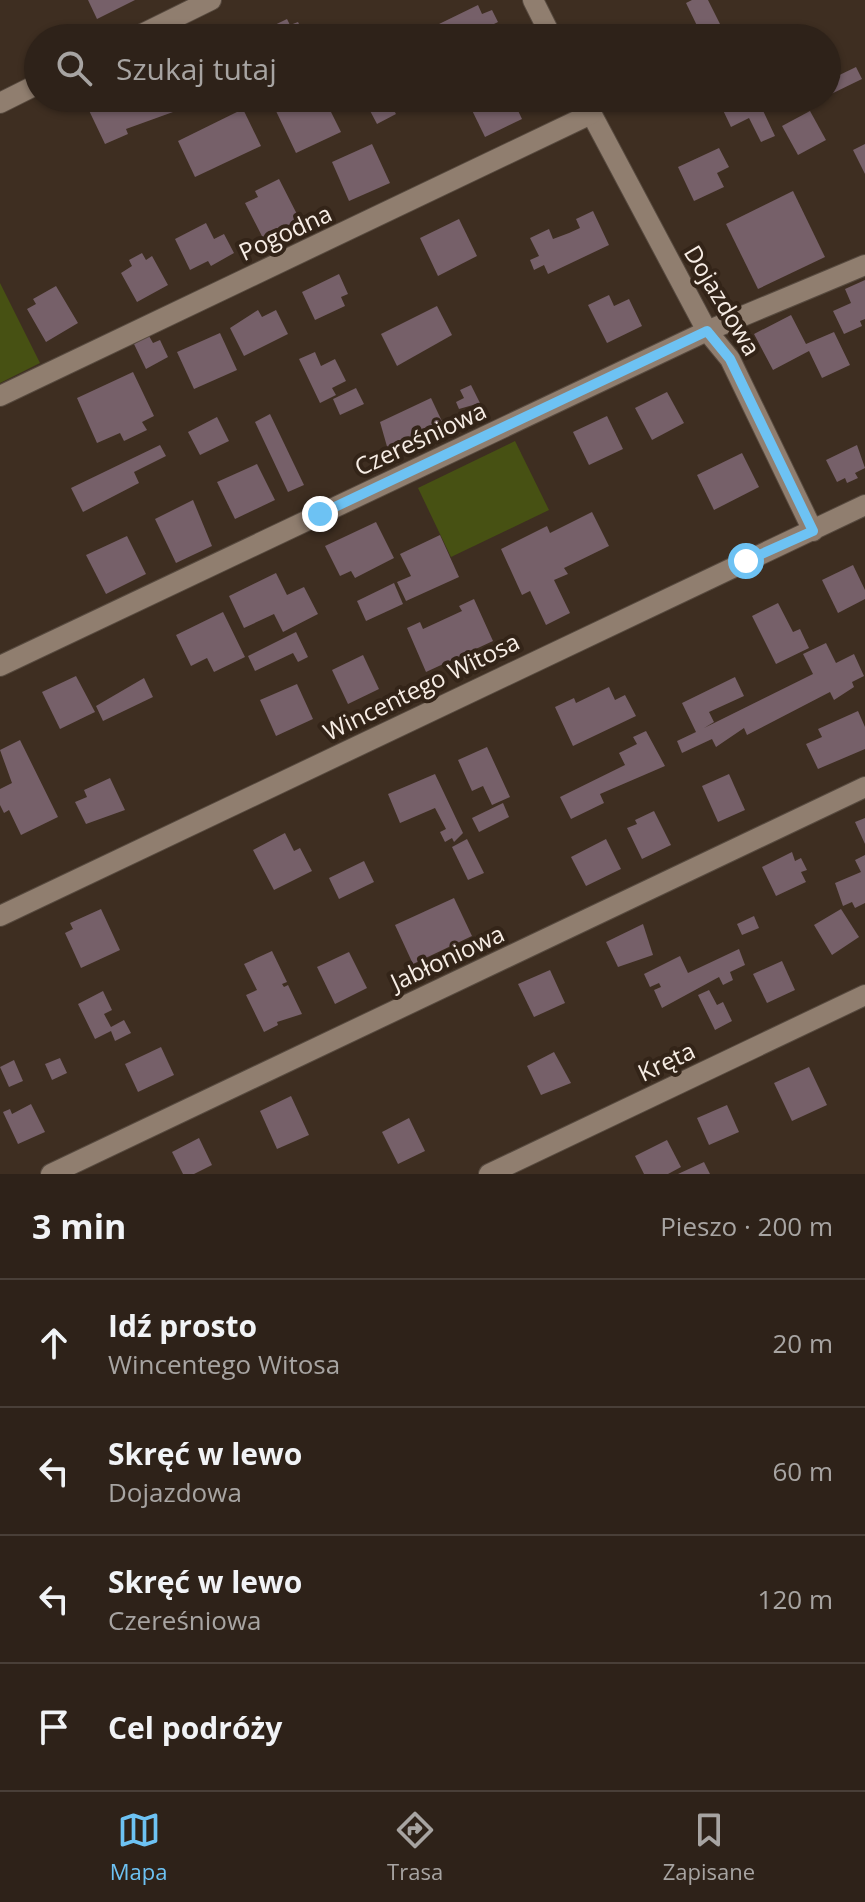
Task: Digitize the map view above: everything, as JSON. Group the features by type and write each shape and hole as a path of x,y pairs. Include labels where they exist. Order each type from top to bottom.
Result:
{"street":[{"path":"162,24 211,0"},
{"path":"533,0 545,24"},
{"path":"0,103 24,91"},
{"name":"Pogodna","path":"0,396 575,112"},
{"name":"Dojazdowa","path":"590,112 707,331 730,359 813,531"},
{"name":"Czereśniowa","path":"0,666 707,331 865,265"},
{"name":"Wincentego Witosa","path":"0,916 865,505"},
{"name":"Jabłoniowa","path":"51,1174 865,787"},
{"name":"Kręta","path":"489,1174 865,995"}],"green space":[{"path":"0,283 40,363 0,383"},
{"path":"515,441 549,510 451,557 418,488"}],"building":[{"path":"88,0 135,0 97,19"},
{"path":"708,0 720,24 696,24 686,3"},
{"path":"478,5 482,14 492,10 498,22 494,24 439,24"},
{"path":"856,67 862,79 841,89 841,74"},
{"path":"90,112 173,112 126,129 128,134 105,144"},
{"path":"237,112 244,112 261,146 195,177 178,141"},
{"path":"276,112 331,112 341,132 296,153"},
{"path":"371,112 395,112 396,114 377,124"},
{"path":"473,112 519,112 522,119 485,137"},
{"path":"724,112 764,112 775,136 761,142 749,118 731,127"},
{"path":"811,112 826,140 798,155 782,126"},
{"path":"372,144 390,183 349,201 332,162"},
{"path":"865,144 865,174 853,150"},
{"path":"719,148 729,167 717,173 724,187 694,201 678,167"},
{"path":"279,179 302,224 265,242 245,203 258,197 255,191"},
{"path":"793,191 825,257 758,289 726,224"},
{"path":"593,211 609,245 548,274 544,265 534,270 530,260 539,256 530,238 549,229 553,239 569,233 580,228 576,219"},
{"path":"459,219 477,256 438,276 420,238"},
{"path":"206,223 214,239 224,234 234,253 211,266 208,261 190,270 175,239"},
{"path":"142,253 146,260 152,256 168,285 137,302 121,273 132,266 129,260"},
{"path":"339,274 348,294 341,297 345,306 315,320 302,292"},
{"path":"865,280 865,319 860,321 862,326 844,334 833,311 851,303 845,289"},
{"path":"56,286 78,323 46,342 27,309 36,304 33,299"},
{"path":"609,295 614,306 629,299 642,326 607,343 588,305"},
{"path":"437,306 452,335 397,366 381,334"},
{"path":"258,310 262,317 276,310 288,334 244,356 230,328"},
{"path":"791,315 806,344 834,332 850,365 822,378 809,351 773,370 754,334"},
{"path":"220,333 237,370 194,389 177,352"},
{"path":"149,336 153,343 160,340 168,357 146,369 134,344"},
{"path":"315,352 321,366 335,359 346,381 332,388 336,395 320,403 299,359"},
{"path":"133,372 154,416 142,422 147,430 124,441 120,433 97,443 77,398"},
{"path":"471,385 480,403 459,409 456,402 464,398 460,390"},
{"path":"356,388 364,404 340,415 333,399"},
{"path":"667,392 684,423 652,440 635,408"},
{"path":"431,398 447,432 390,457 380,422"},
{"path":"270,414 304,485 288,492 255,422"},
{"path":"607,416 623,449 589,465 573,432"},
{"path":"217,417 229,441 200,455 188,432"},
{"path":"160,445 166,456 134,472 139,483 83,512 71,488"},
{"path":"857,445 865,468 855,473 858,478 847,483 845,478 837,482 826,460"},
{"path":"742,453 759,487 714,510 697,475"},
{"path":"257,464 275,500 235,519 217,482"},
{"path":"193,500 212,546 176,563 155,519"},
{"path":"592,512 609,546 564,568 568,574 554,580 570,613 546,625 530,591 522,595 501,549 547,526 550,533"},
{"path":"376,522 394,558 355,578 351,571 340,576 325,546"},
{"path":"440,535 459,577 406,601 397,582 411,576 400,554"},
{"path":"127,536 146,574 106,594 86,555"},
{"path":"853,565 865,590 865,599 838,613 822,580"},
{"path":"276,573 287,595 304,587 318,614 283,632 274,614 244,628 229,596"},
{"path":"394,583 403,604 366,621 357,601"},
{"path":"474,599 493,641 426,672 407,628 420,622 423,629 462,611 459,606"},
{"path":"778,603 793,632 800,629 809,648 776,664 752,616"},
{"path":"223,612 245,657 214,672 207,658 191,666 176,635"},
{"path":"296,632 308,657 298,662 293,653 255,671 248,656"},
{"path":"826,643 836,663 854,654 864,676 852,682 854,687 834,700 830,692 747,735 744,728 716,747 712,739 682,753 677,741 696,732 682,703 735,677 744,696 709,712 714,722 704,728 813,674 803,654"},
{"path":"363,655 379,689 348,704 332,670"},
{"path":"76,676 95,712 60,729 42,692"},
{"path":"144,678 153,697 103,721 96,706"},
{"path":"297,684 313,719 276,736 260,700"},
{"path":"609,687 615,700 625,695 636,716 573,746 555,707 574,698 576,703"},
{"path":"858,711 865,727 865,749 818,769 806,744 822,737 818,729"},
{"path":"646,731 665,766 600,794 604,803 571,819 560,797 625,765 619,753 637,744 633,737"},
{"path":"20,740 58,817 21,835 9,810 4,813 0,805 0,789 12,783 0,750"},
{"path":"487,747 510,797 492,805 483,786 472,791 458,760"},
{"path":"435,774 463,833 454,842 452,838 445,842 440,832 446,829 435,808 400,823 388,794"},
{"path":"729,774 745,810 718,822 702,786"},
{"path":"110,778 125,810 86,824 75,802 87,797 84,790"},
{"path":"503,803 509,817 479,832 472,818"},
{"path":"654,811 671,845 642,859 627,828 637,824 635,820"},
{"path":"865,818 865,844 855,822"},
{"path":"285,833 294,851 300,848 312,871 274,890 253,850"},
{"path":"467,839 484,873 468,880 452,847"},
{"path":"606,839 621,869 586,886 571,857"},
{"path":"792,852 795,861 801,858 807,870 801,872 806,882 776,896 762,867"},
{"path":"865,855 865,903 855,908 852,902 843,906 835,883 861,872 855,860"},
{"path":"364,861 374,882 339,899 329,878"},
{"path":"454,898 472,936 413,964 395,925"},
{"path":"101,909 120,950 81,968 65,933 73,929 70,923"},
{"path":"841,909 859,937 832,955 814,925"},
{"path":"754,916 759,928 742,935 737,924"},
{"path":"643,924 653,955 618,967 606,942"},
{"path":"739,949 745,965 730,972 733,980 723,985 719,977 662,1008 654,990 661,987 659,983 650,987 644,974 680,956 688,973"},
{"path":"272,951 287,982 282,984 284,987 288,985 302,1014 277,1022 278,1025 264,1032 246,995 257,990 244,964"},
{"path":"349,952 367,988 335,1004 317,967"},
{"path":"782,961 795,990 767,1003 753,974"},
{"path":"550,970 565,1003 534,1017 518,984"},
{"path":"709,990 717,1005 723,1002 732,1021 715,1030 698,995"},
{"path":"103,991 112,1010 104,1014 111,1027 124,1020 131,1033 115,1041 111,1031 95,1039 78,1004"},
{"path":"161,1047 174,1075 138,1092 125,1064"},
{"path":"554,1052 571,1083 541,1095 527,1066"},
{"path":"60,1058 67,1073 52,1080 45,1064"},
{"path":"14,1060 23,1081 9,1087 0,1067"},
{"path":"809,1067 827,1105 792,1121 774,1083"},
{"path":"291,1096 309,1135 277,1149 260,1111"},
{"path":"31,1104 45,1132 18,1144 3,1112 10,1109 12,1114"},
{"path":"727,1105 739,1132 709,1145 697,1118"},
{"path":"409,1118 425,1151 398,1164 382,1132"},
{"path":"199,1138 212,1165 194,1174 183,1174 172,1152"},
{"path":"667,1140 681,1167 668,1174 644,1174 635,1156"},
{"path":"704,1162 710,1174 678,1174"}],"route":[{"path":"320,514 707,331 730,359 813,531 746,561"}]}
